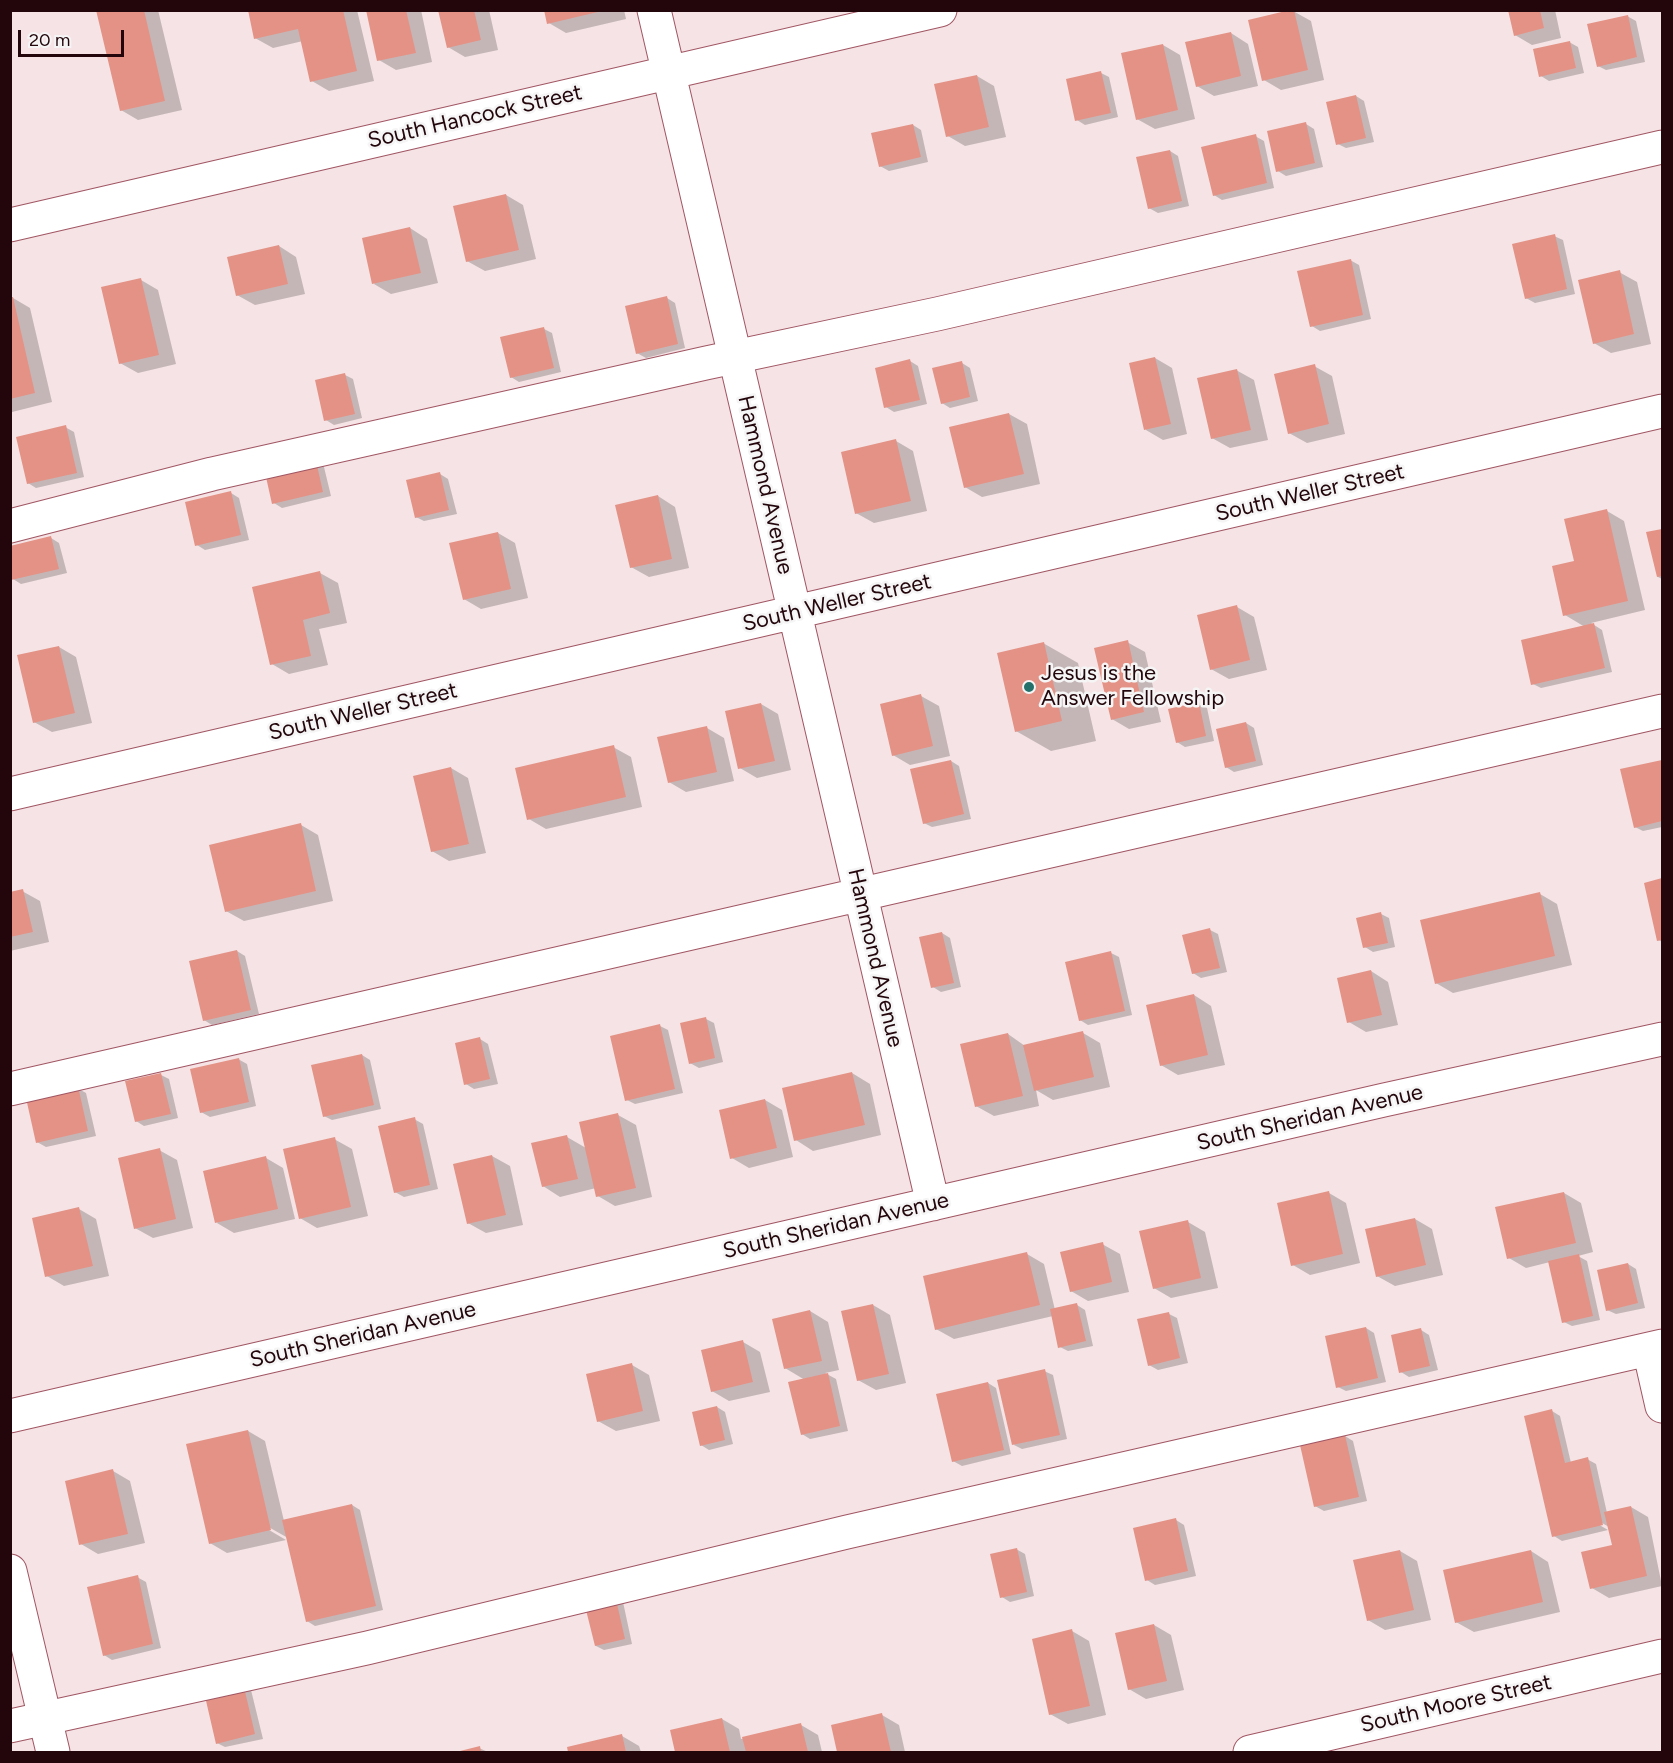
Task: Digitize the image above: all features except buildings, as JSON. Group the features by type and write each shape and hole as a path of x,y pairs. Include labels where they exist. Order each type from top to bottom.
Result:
{"street":[{"name":"Hammond Avenue","path":"654,10 933,1204"},
{"name":"South Hancock Street","path":"10,225 940,10"},
{"path":"10,526 212,474 936,314 1662,147"},
{"name":"South Weller Street","path":"10,794 1662,411"},
{"path":"10,1089 1662,711"},
{"name":"South Sheridan Avenue","path":"10,1416 1384,1100 1662,1040"},
{"path":"10,1726 367,1648 847,1532 1656,1348 1662,1406"},
{"path":"10,1571 53,1752"},
{"name":"South Moore Street","path":"1250,1752 1662,1656"}],"place":[{"name":"Jesus is the Answer Fellowship","path":"1029,687"}]}
